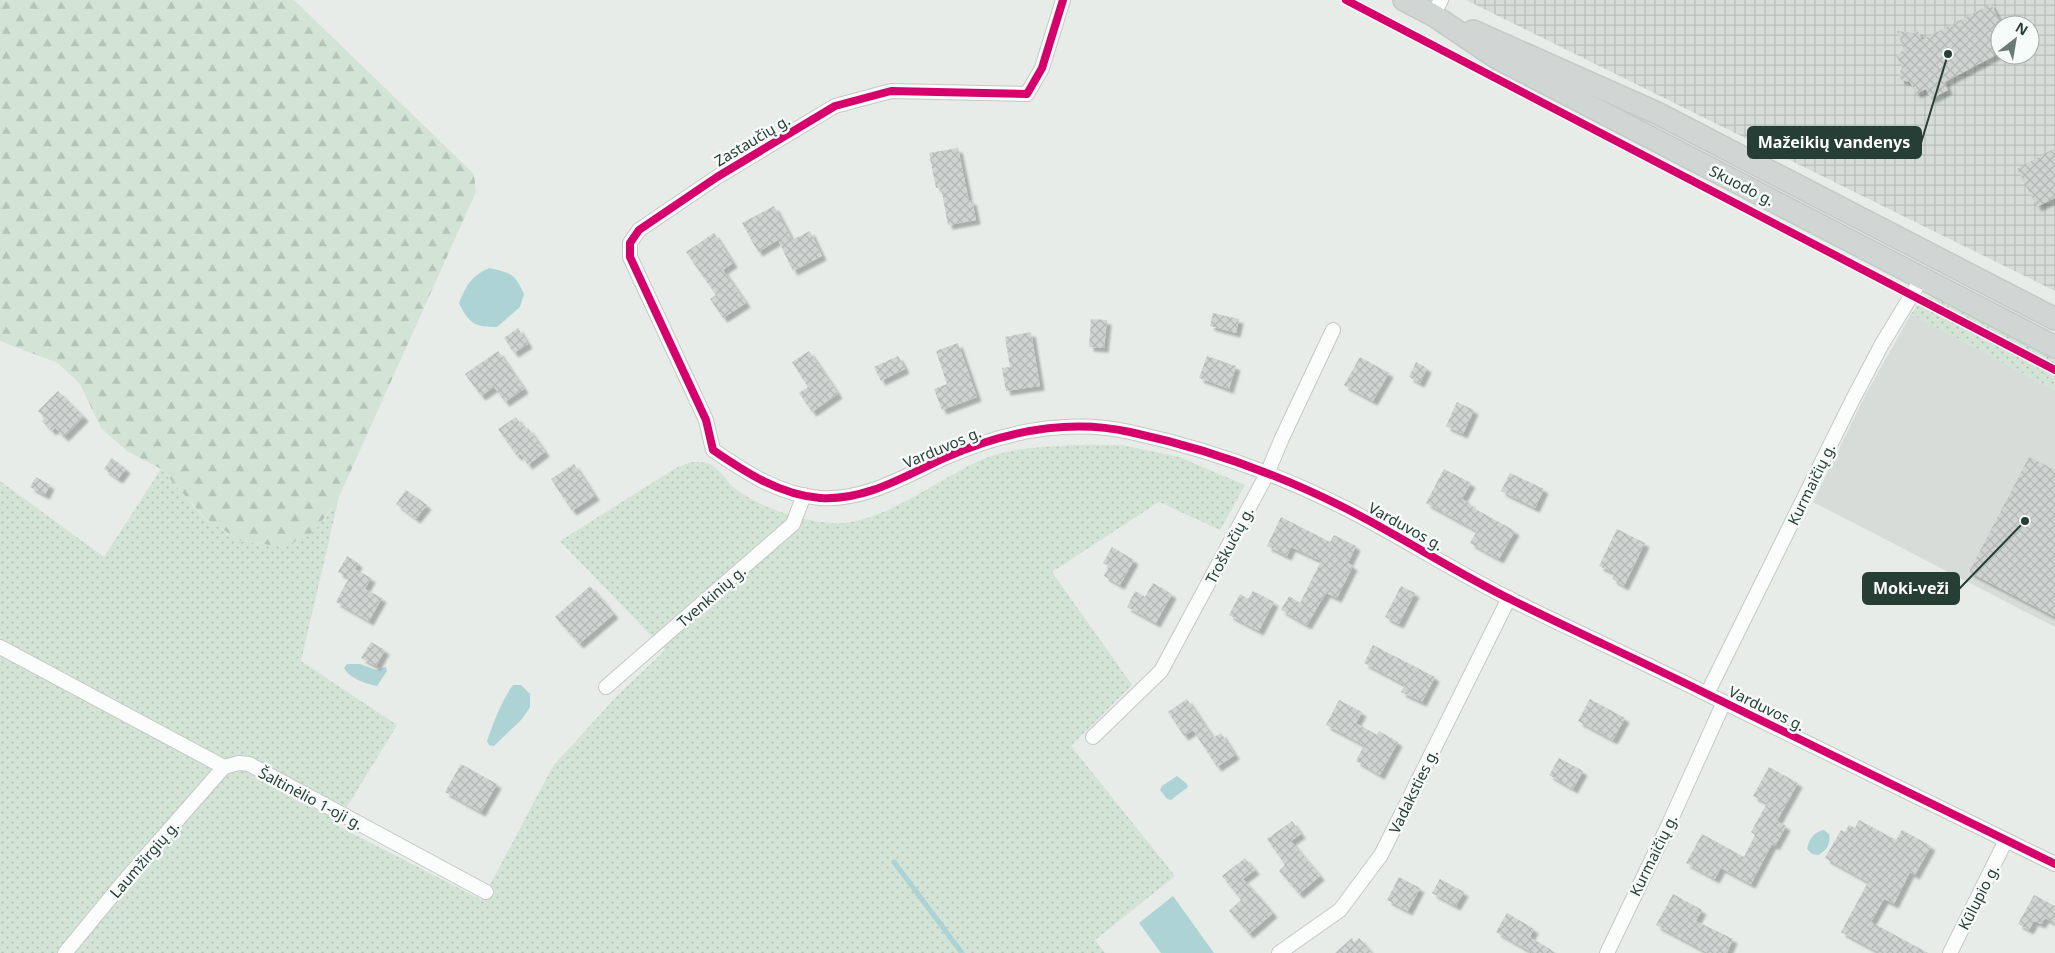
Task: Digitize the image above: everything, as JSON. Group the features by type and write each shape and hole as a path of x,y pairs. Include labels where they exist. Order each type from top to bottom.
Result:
{"main road":[{"name":"Skuodo g.","path":"1404,0 1437,8 1505,44 1657,113 2055,319"},
{"name":"Skuodo g.","path":"1437,8 1496,58 2055,347"}],"street":[{"name":"Zastaučių g.","path":"714,450 706,420 630,257 630,243 639,230 718,177 835,106 891,91 1026,94 1042,68 1063,0"},
{"name":"Kurmaičių g.","path":"1706,694 1856,394 1882,344 1922,278"},
{"name":"Troškučių g.","path":"1093,737 1161,671 1267,474 1333,330"},
{"name":"Varduvos g.","path":"714,450 763,481 788,492 819,498 842,497 863,493 886,486 974,446 1011,436 1067,425 1099,426 1179,444 1267,474 1342,506 1509,598 2055,864"},
{"name":"Tvenkinių g.","path":"606,687 788,529 804,495"},
{"name":"Vadaksties g.","path":"1279,953 1340,910 1381,854 1509,598"},
{"path":"0,647 224,766"},
{"name":"Kurmaičių g.","path":"1606,953 1668,826 1724,702"},
{"name":"Šaltinėlio 1-oji g.","path":"224,766 239,763 249,764 486,892"},
{"name":"Laumžirgių g.","path":"65,953 125,880 224,766"},
{"name":"Kūlupio g.","path":"1950,953 2006,840"}],"shaded area":[{"path":"1466,0 2055,0 2055,291"},
{"path":"1911,314 2055,390 2055,627 1813,502 1866,394"}],"green space":[{"path":"0,0 294,0 474,174 476,192 339,497 315,531 285,547 241,541 205,518 161,469 127,451 101,428 80,384 58,363 0,341"},
{"path":"1934,296 2055,358 2055,390 1911,314 1924,298"},
{"path":"1121,445 1179,457 1245,485 1220,530 1159,502 1052,572 1132,685 1071,746 1175,876 1095,940 1105,953 0,953 0,481 104,557 161,469 204,518 241,541 285,547 324,520 339,497 301,661 397,725 336,825 482,900 553,766 617,696 665,650 560,541 676,468 692,462 700,462 712,466 744,495 785,514 816,521 843,523 878,514 981,460 1004,452 1028,448"}],"water":[{"path":"489,268 511,275 524,294 520,307 497,327 473,323 466,316 459,303 470,282"},
{"path":"347,664 360,664 376,670 386,667 387,671 377,686 354,678 344,668"},
{"path":"513,685 521,685 530,694 530,707 522,719 494,746 489,745 487,741 495,719"},
{"path":"1177,776 1188,787 1171,800 1167,799 1160,790 1162,786"},
{"path":"1824,830 1829,834 1828,846 1818,855 1812,854 1807,849 1809,842 1815,834"},
{"path":"1173,896 1214,953 1161,953 1139,923"}],"building":[{"path":"1991,4 1997,15 1990,15 1990,58 1945,82 1948,90 1931,99 1926,89 1916,94 1910,82 1901,80 1899,75 1902,67 1896,55 1904,50 1897,31 1913,33 1918,31 1922,40"},
{"path":"958,148 969,201 972,200 976,220 948,225 941,187 936,188 929,153"},
{"path":"2055,148 2055,198 2037,207 2017,169"},
{"path":"774,206 792,240 810,231 822,256 793,271 778,240 758,252 742,223"},
{"path":"714,233 733,263 723,270 746,303 723,318 710,299 716,295 686,252"},
{"path":"1213,313 1239,319 1236,333 1210,326"},
{"path":"1091,319 1107,320 1104,348 1089,347"},
{"path":"518,328 528,344 514,353 504,338"},
{"path":"1031,332 1040,386 1006,391 1002,368 1010,367 1005,337"},
{"path":"958,343 977,397 942,410 934,389 947,384 936,351"},
{"path":"498,351 524,389 505,402 494,387 481,396 465,374"},
{"path":"809,351 838,394 812,412 799,393 808,387 792,362"},
{"path":"898,356 905,369 881,381 874,367"},
{"path":"1207,356 1236,366 1229,389 1199,378"},
{"path":"1360,357 1389,373 1373,401 1344,385"},
{"path":"1416,362 1427,368 1420,383 1409,377"},
{"path":"58,391 84,417 64,437 55,428 52,431 42,421 45,418 38,411"},
{"path":"1457,402 1474,410 1463,434 1446,426"},
{"path":"516,417 525,430 528,428 545,452 528,465 520,454 517,456 498,429"},
{"path":"2029,457 2055,470 2055,617 1969,572"},
{"path":"112,458 126,469 118,479 104,469"},
{"path":"574,464 595,496 572,511 551,479"},
{"path":"1444,469 1471,483 1462,499 1471,504 1470,506 1515,531 1499,559 1470,543 1477,531 1426,503"},
{"path":"1510,473 1544,489 1535,508 1501,491"},
{"path":"36,477 50,485 45,495 30,487"},
{"path":"406,490 427,505 416,519 396,504"},
{"path":"1281,517 1330,542 1334,535 1356,546 1348,563 1353,566 1337,598 1326,593 1307,625 1281,610 1289,596 1300,603 1321,561 1291,547 1287,556 1267,546"},
{"path":"1617,529 1645,543 1624,586 1612,579 1615,573 1599,566"},
{"path":"1112,547 1134,560 1120,585 1104,576 1109,566 1103,563"},
{"path":"347,556 358,563 355,569 371,578 365,589 382,598 369,621 336,602 349,578 338,572"},
{"path":"1153,583 1172,594 1156,623 1127,607 1135,591 1145,597"},
{"path":"590,586 614,614 579,644 555,617"},
{"path":"1401,586 1415,593 1399,624 1385,617"},
{"path":"1253,591 1274,602 1259,631 1229,615 1240,594 1248,599"},
{"path":"371,642 385,650 376,666 361,658"},
{"path":"1373,645 1435,677 1422,702 1401,692 1405,685 1364,663"},
{"path":"1187,699 1213,738 1221,733 1235,755 1217,767 1193,730 1184,736 1168,712"},
{"path":"1590,699 1625,718 1613,740 1578,721"},
{"path":"1339,700 1362,712 1356,723 1377,735 1379,731 1398,742 1380,775 1356,761 1364,745 1326,725"},
{"path":"1559,758 1583,771 1573,789 1549,775"},
{"path":"461,764 497,784 481,812 445,792"},
{"path":"1769,767 1798,783 1777,821 1786,826 1775,846 1772,844 1751,884 1721,868 1715,879 1686,863 1702,834 1744,857 1755,835 1751,832 1767,803 1753,796"},
{"path":"1859,820 1896,840 1902,830 1931,846 1915,875 1910,872 1894,904 1884,899 1871,922 1928,953 1880,953 1841,932 1868,882 1825,858 1841,830 1845,832 1849,825 1855,828"},
{"path":"1292,821 1301,834 1291,841 1320,876 1299,894 1279,871 1285,865 1267,839"},
{"path":"1245,858 1255,870 1243,879 1273,913 1249,934 1229,911 1241,900 1222,876"},
{"path":"1399,877 1420,888 1408,911 1387,900"},
{"path":"1440,879 1464,892 1456,906 1432,893"},
{"path":"1673,894 1702,910 1696,921 1733,939 1727,953 1708,953 1656,925"},
{"path":"2034,895 2055,906 2055,924 2045,918 2041,924 2034,921 2029,930 2018,924"},
{"path":"1507,913 1534,929 1530,937 1556,953 1533,953 1496,932"},
{"path":"1352,938 1354,942 1359,938 1372,953 1335,953"}],"waterway":[{"path":"894,862 962,953"}],"cycle path":[{"path":"1063,0 1042,68 1027,94 891,91 835,106 717,177 639,230 630,243 630,257 706,420 713,450 750,474 777,487 805,496 820,498 853,496 884,486 944,458 989,441 1036,430 1059,427 1083,426 1130,432 1213,454 1294,484 1345,508 1512,600 2055,864"},
{"path":"1346,0 2055,370"}],"place":[{"name":"Mažeikių vandenys","path":"1948,54"},
{"name":"Moki-veži","path":"2025,521"}]}
